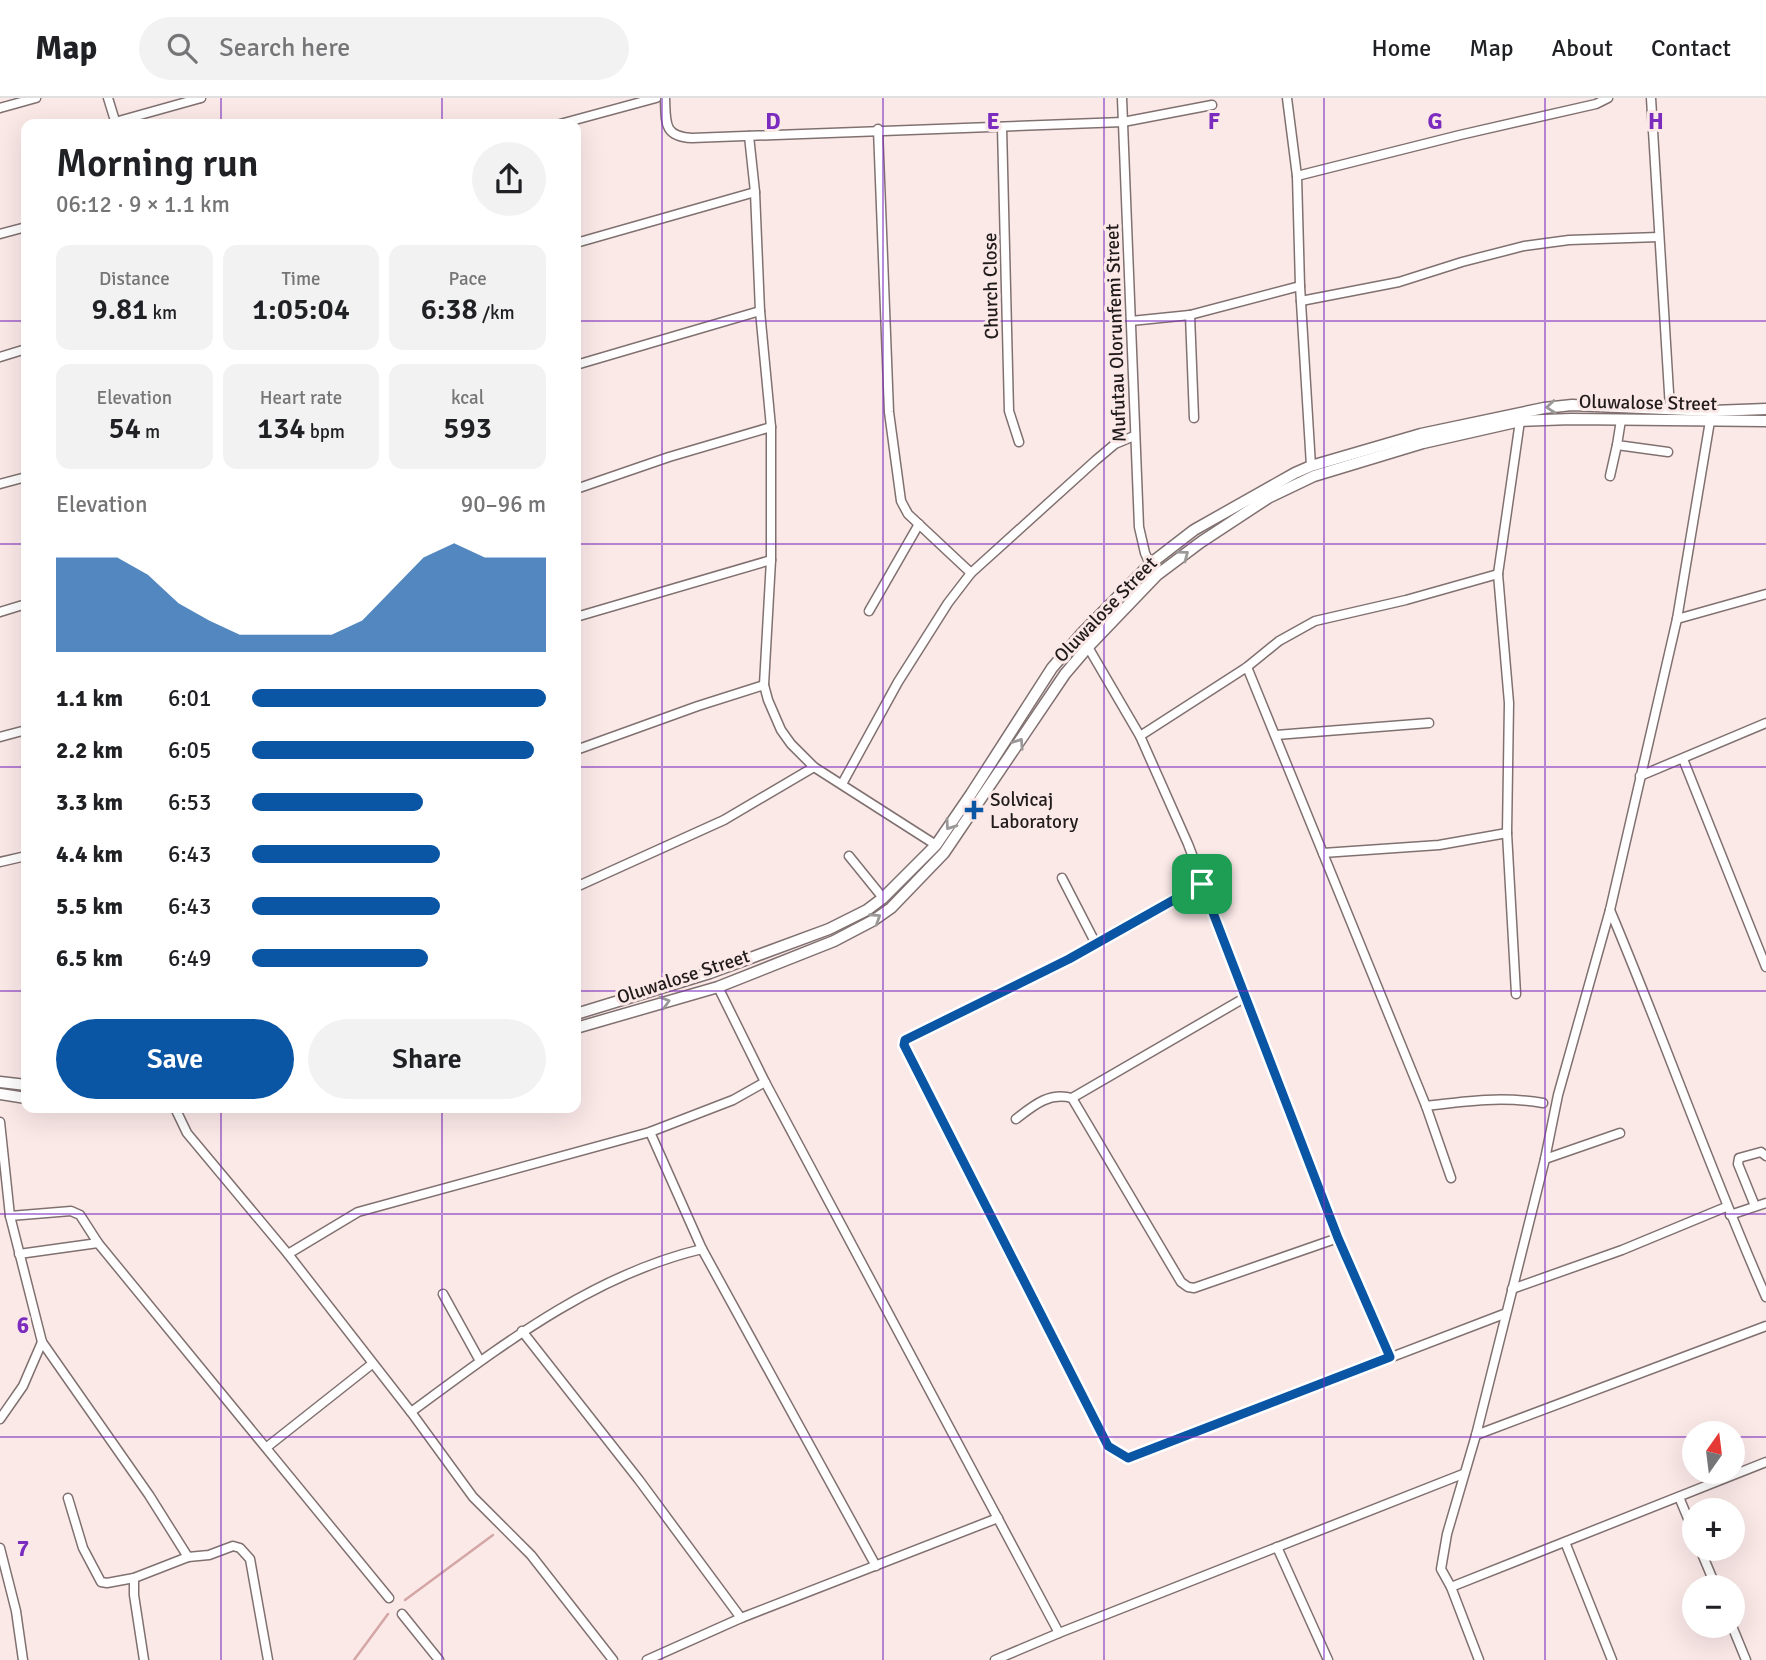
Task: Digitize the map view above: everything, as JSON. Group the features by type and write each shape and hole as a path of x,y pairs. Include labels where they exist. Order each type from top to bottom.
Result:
{"street":[{"path":"0,108 36,98"},
{"path":"108,98 115,119"},
{"path":"130,119 201,98"},
{"path":"578,119 656,98"},
{"path":"665,98 666,122 670,131 680,137 1123,122 1212,105"},
{"name":"Mufutau Olorunfemi Street","path":"1122,98 1139,527 1144,553 1150,564"},
{"path":"1287,98 1297,176 1300,286 1311,466"},
{"path":"1297,176 1596,104 1608,98"},
{"path":"1651,98 1671,409"},
{"name":"Church Close","path":"1002,127 1009,411 1019,442"},
{"path":"878,129 889,412 901,501 903,509 971,573"},
{"path":"749,136 755,192 760,311 771,427 771,560 764,685 782,730 791,744 814,767 936,845"},
{"path":"581,242 755,192"},
{"path":"0,234 21,228"},
{"path":"1301,301 1399,282 1524,246 1569,240 1659,237"},
{"path":"1131,321 1190,316 1300,286"},
{"path":"581,364 760,311"},
{"path":"1190,316 1194,418"},
{"path":"0,357 21,351"},
{"name":"Oluwalose Street","path":"581,1012 710,973 828,929 867,910 883,898 936,845 1052,668 1082,633 1150,564 1194,530 1311,466 1421,434 1544,408 1572,405 1671,409 1766,421"},
{"name":"Oluwalose Street","path":"581,1027 718,987 834,941 891,908 944,853 1065,674 1088,647 1157,575 1268,498 1314,476 1423,443 1520,421 1711,416 1766,409"},
{"path":"1479,1660 1451,1587 1441,1569 1447,1534 1476,1435 1504,1314 1513,1289 1558,1096 1610,911 1677,619 1711,416"},
{"path":"1610,476 1621,420"},
{"path":"1516,993 1507,833 1509,703 1498,574 1520,421"},
{"path":"581,487 669,457 771,427"},
{"path":"842,784 898,682 947,603 971,573 1115,444 1134,436"},
{"path":"1617,445 1668,453"},
{"path":"0,484 21,478"},
{"path":"869,611 919,524"},
{"path":"581,616 771,560"},
{"path":"1140,736 1247,667 1279,641 1315,621 1406,600 1498,574"},
{"path":"1677,619 1766,594"},
{"path":"0,612 21,606"},
{"path":"1088,647 1140,736 1188,844 1338,1238 1390,1357"},
{"path":"1247,667 1426,1107 1451,1178"},
{"path":"581,748 764,685"},
{"path":"1276,734 1429,723"},
{"path":"1640,776 1766,723"},
{"path":"0,737 21,731"},
{"path":"1683,759 1766,967"},
{"path":"581,885 724,820 814,767"},
{"path":"1323,853 1438,845 1507,833"},
{"path":"849,856 883,898"},
{"path":"0,862 21,857"},
{"path":"1062,878 1096,944"},
{"path":"1202,884 1096,944 905,1040 904,1045 1108,1446 1128,1458 1504,1314"},
{"path":"1610,911 1728,1211 1766,1297"},
{"path":"718,987 765,1083 1059,1633"},
{"path":"1072,1098 1246,997"},
{"path":"0,1082 21,1084"},
{"path":"288,1254 358,1212 650,1132 733,1100 765,1083"},
{"path":"0,1094 21,1097"},
{"path":"1016,1119 1040,1101 1059,1094 1072,1098 1181,1282 1188,1287 1338,1238"},
{"path":"1426,1107 1496,1099 1543,1103"},
{"path":"178,1113 194,1141 288,1254 411,1412 473,1497 531,1555 613,1660"},
{"path":"0,1122 10,1216 42,1342 149,1495 188,1558"},
{"path":"650,1132 702,1250 876,1566"},
{"path":"1545,1159 1619,1133"},
{"path":"1755,1206 1738,1164 1739,1158 1761,1152 1766,1156"},
{"path":"1513,1289 1728,1211 1766,1203"},
{"path":"10,1216 76,1212 80,1215 98,1242 389,1598"},
{"path":"19,1254 98,1242"},
{"path":"411,1412 522,1331 597,1289 639,1268 672,1256 702,1250"},
{"path":"443,1294 480,1361"},
{"path":"1476,1435 1766,1326"},
{"path":"522,1331 639,1480 741,1618"},
{"path":"0,1419 23,1386 42,1342"},
{"path":"267,1447 372,1364"},
{"path":"1451,1587 1766,1462"},
{"path":"995,1660 1463,1474"},
{"path":"1679,1497 1682,1504"},
{"path":"68,1498 83,1548 99,1578 107,1583 134,1578 188,1558 237,1546 250,1559 268,1660"},
{"path":"647,1660 741,1618 998,1518"},
{"path":"1565,1542 1612,1660"},
{"path":"0,1548 16,1611 23,1660"},
{"path":"1277,1548 1328,1660"},
{"path":"134,1578 144,1660"},
{"path":"402,1614 439,1660"},
{"path":"1737,1638 1746,1660"}],"waterway":[{"path":"405,1600 493,1535"},
{"path":"354,1660 388,1614"}],"place":[{"name":"Solvicaj Laboratory","path":"974,810"}],"route":[{"path":"1202,884 1338,1238 1390,1357 1128,1458 1108,1446 904,1045 905,1040 1069,959 1202,884"}]}
